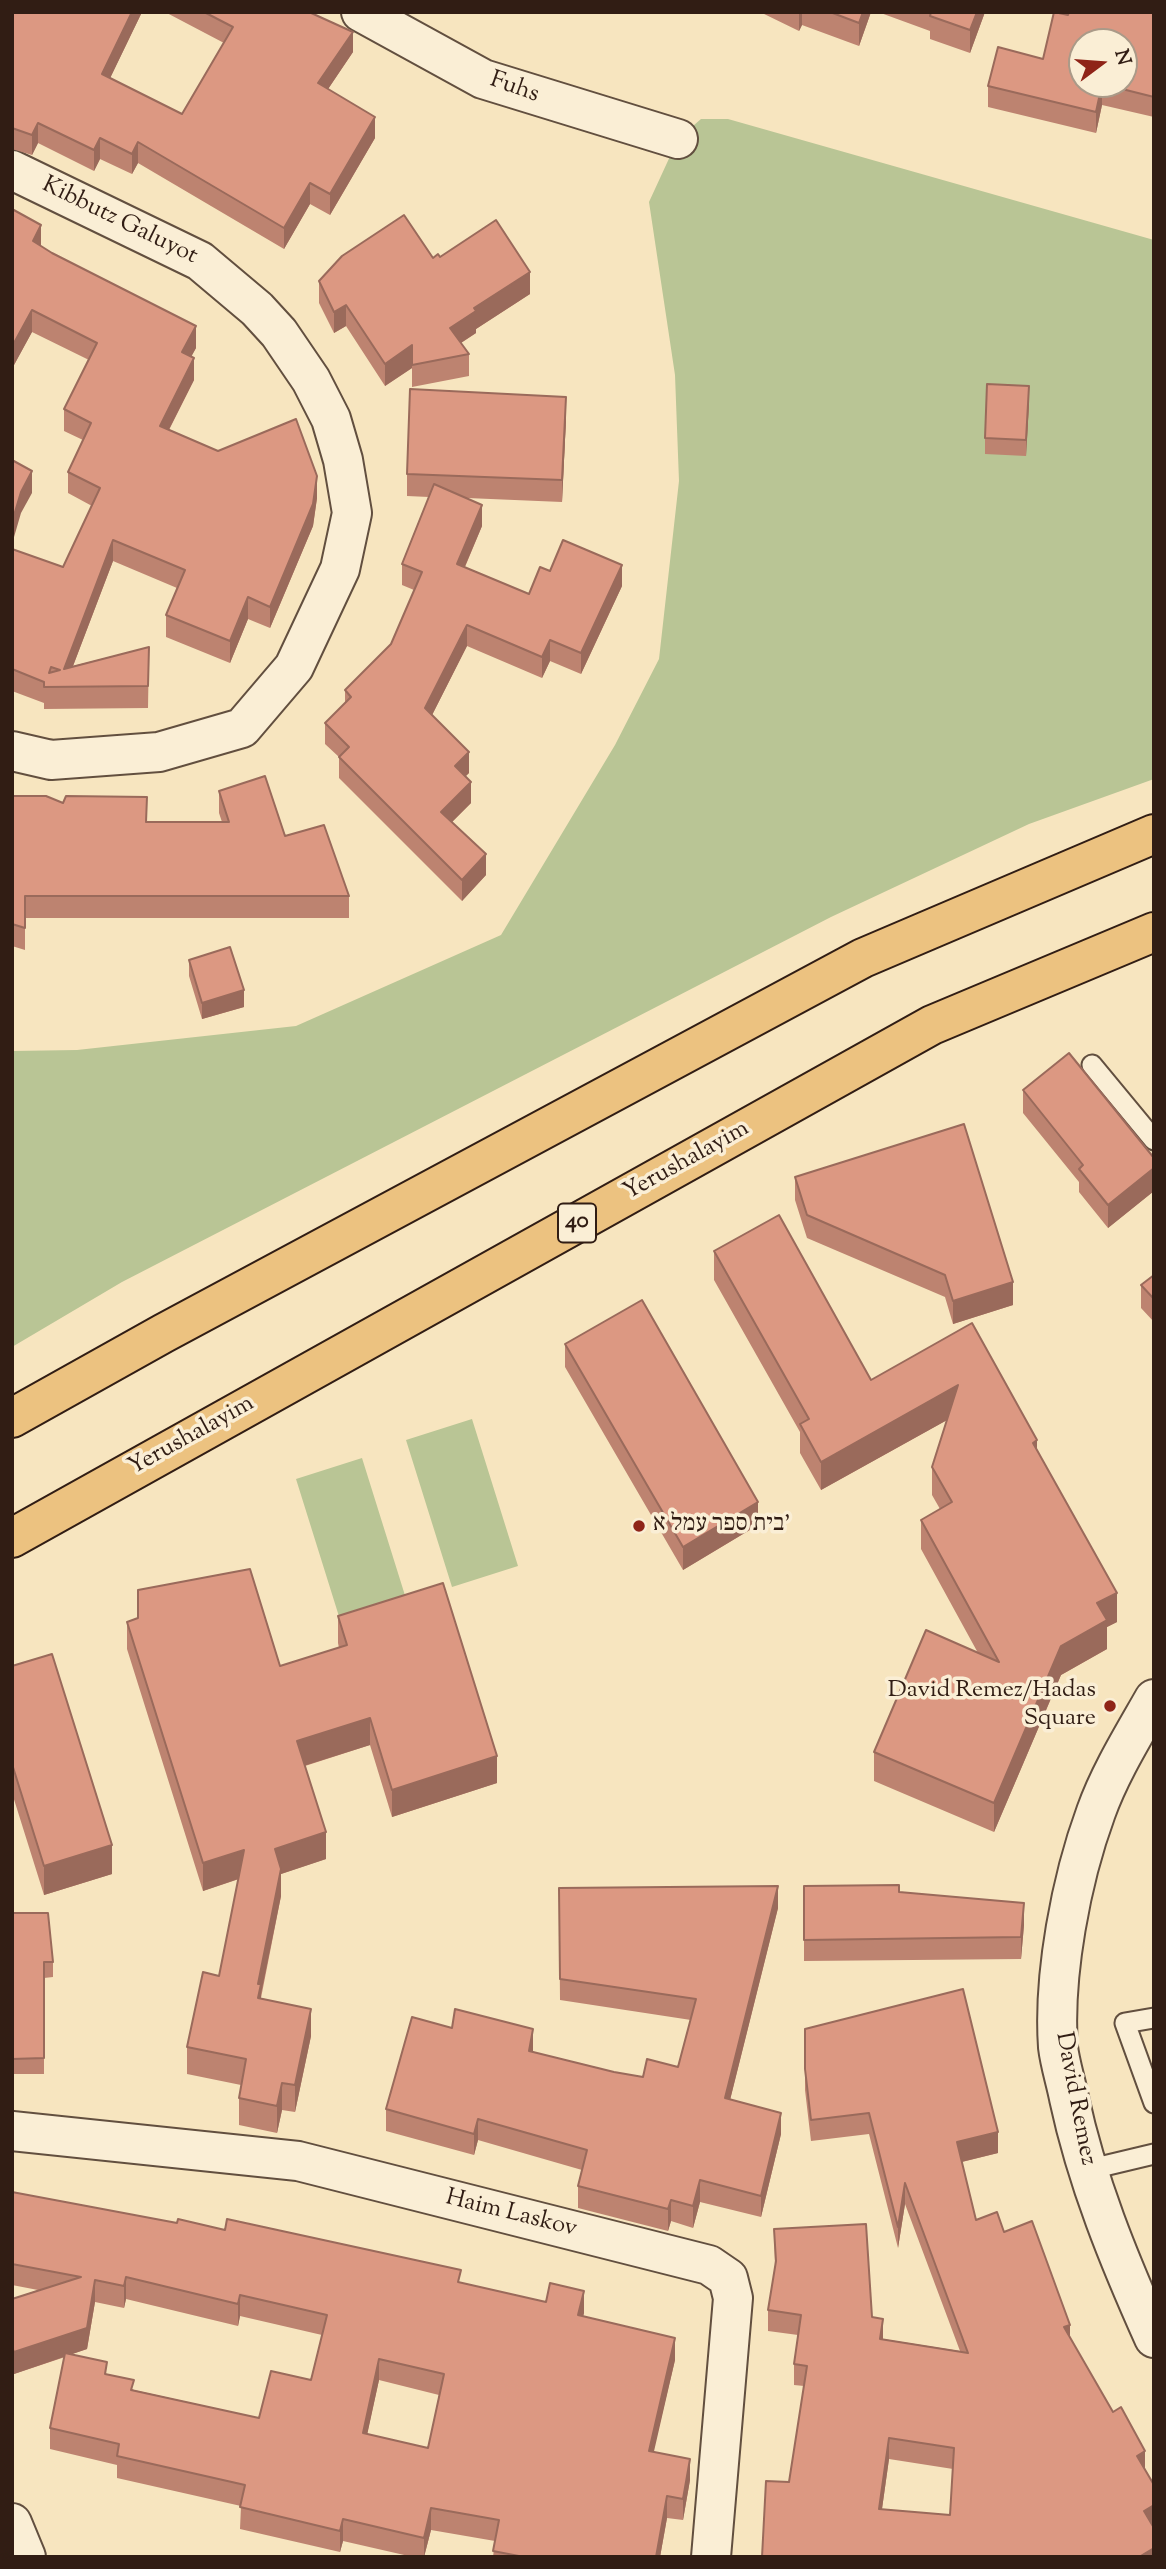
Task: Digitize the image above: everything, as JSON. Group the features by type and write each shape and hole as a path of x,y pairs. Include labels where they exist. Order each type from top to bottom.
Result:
{"highway":[{"path":"12,1418 177,1326 863,958 1154,834"},
{"name":"Yerushalayim","path":"12,1538 932,1025 1154,932"}],"street":[{"name":"Fuhs","path":"361,12 483,79 678,139"},
{"name":"Kibbutz Galuyot","path":"12,170 200,261 257,309 279,332 311,380 331,419 343,460 352,513 340,569 294,667 242,728 159,752 51,760 12,751"},
{"name":"David Remez","path":"1154,1699 1124,1751 1096,1813 1073,1895 1059,1970 1058,2048 1087,2170 1127,2278 1154,2337"},
{"name":"Haim Laskov","path":"12,2131 299,2161 709,2265 728,2278 733,2298 711,2557"},
{"path":"12,2523 26,2557"}],"lane":[{"path":"1092,1065 1154,1140"},
{"path":"12,1555 56,1513"},
{"path":"1154,2018 1125,2023 1154,2103"},
{"path":"1087,2170 1154,2154"}],"green space":[{"path":"701,119 728,119 1154,240 1154,779 1029,824 831,917 122,1282 12,1347 12,1051 77,1050 296,1026 501,935 615,745 659,659 679,481 675,375 649,202 678,139"},
{"path":"472,1419 518,1566 452,1587 406,1440"},
{"path":"362,1458 408,1605 342,1626 296,1479"}],"building":[{"path":"12,12 132,12 102,74 182,114 233,27 204,12 309,12 353,32 318,83 375,117 330,194 310,183 284,228 138,142 132,154 100,138 94,150 38,123 32,135 12,128"},
{"path":"830,12 863,12 859,23"},
{"path":"931,12 977,12 970,30 930,16"},
{"path":"1054,12 1068,15 1069,12 1154,12 1154,97 1138,93 1138,28 1068,28 1068,98 1099,98 1096,112 988,86 998,47 1043,59"},
{"path":"12,209 41,225 33,241 196,326 182,352 194,358 160,426 218,451 296,419 317,476 313,504 270,607 248,597 230,641 166,615 185,570 113,540 64,669 149,647 148,686 44,687 44,682 12,669 12,549 63,567 100,488 68,472 91,423 64,409 97,343 32,310 14,343"},
{"path":"404,215 433,258 438,254 440,257 496,220 530,272 474,308 476,311 450,328 469,354 412,365 412,345 385,364 346,305 334,312 319,281 342,256"},
{"path":"987,384 1029,386 1026,440 985,438"},
{"path":"410,389 566,397 562,480 407,474"},
{"path":"12,460 32,471 21,492 12,522"},
{"path":"434,484 482,505 457,564 529,594 540,567 550,571 563,540 622,565 581,653 550,640 542,657 467,625 425,708 469,752 455,766 471,782 441,812 486,854 462,880 339,757 349,747 325,723 351,697 345,690 391,644 422,572 402,564"},
{"path":"265,776 285,836 324,825 349,896 25,896 25,928 12,924 12,796 46,796 63,803 66,796 147,797 146,822 229,822 219,791"},
{"path":"230,947 244,990 202,1003 189,960"},
{"path":"1069,1053 1154,1158 1154,1168 1108,1205 1079,1169 1083,1165 1023,1090"},
{"path":"964,1124 1013,1282 953,1301 945,1275 807,1215 795,1177"},
{"path":"779,1215 871,1380 972,1323 1037,1440 1033,1443 1117,1593 1097,1603 1107,1620 1061,1646 994,1803 874,1752 926,1630 999,1662 921,1520 952,1502 932,1467 958,1385 821,1462 800,1424 809,1419 714,1251"},
{"path":"1154,1275 1154,1299 1141,1285"},
{"path":"642,1300 758,1502 683,1547 565,1344"},
{"path":"250,1569 280,1666 347,1645 338,1616 443,1583 497,1756 392,1790 370,1718 297,1741 326,1832 275,1849 281,1869 258,1984 261,1984 258,1998 311,2009 295,2085 282,2083 277,2106 239,2098 246,2059 187,2047 203,1972 219,1976 244,1850 203,1863 127,1622 138,1618 138,1590"},
{"path":"52,1654 112,1845 44,1866 12,1764 12,1666"},
{"path":"899,1885 899,1892 1024,1903 1021,1937 804,1940 804,1886"},
{"path":"778,1886 725,2098 781,2113 761,2196 700,2180 693,2206 671,2200 668,2209 578,2186 587,2150 478,2119 474,2134 386,2109 412,2017 452,2028 455,2009 533,2029 529,2051 643,2077 647,2059 678,2067 696,1999 560,1979 559,1888"},
{"path":"12,1913 48,1913 53,1962 44,1962 44,2058 12,2059"},
{"path":"963,1989 998,2132 957,2142 976,2220 997,2212 1004,2232 1032,2221 1070,2325 1064,2327 1113,2412 1121,2407 1145,2451 1137,2456 1154,2485 1154,2505 1144,2511 1154,2528 1154,2548 1139,2557 762,2557 766,2481 789,2482 807,2366 794,2364 801,2315 768,2310 776,2261 774,2229 866,2224 872,2317 883,2319 880,2339 968,2353 905,2183 898,2227 869,2113 811,2120 805,2069 805,2029","holes":["889,2438 954,2448 950,2515 879,2509"]},
{"path":"12,2192 177,2223 178,2219 225,2230 227,2219 461,2270 458,2282 546,2302 550,2283 584,2291 578,2315 675,2338 649,2451 690,2459 683,2499 667,2496 656,2557 524,2557 493,2551 499,2520 431,2508 424,2538 343,2519 340,2531 240,2507 245,2485 117,2456 119,2444 50,2428 65,2353 107,2362 105,2374 134,2380 131,2390 259,2418 271,2371 311,2380 327,2315 240,2295 238,2304 126,2277 124,2286 95,2280 87,2328 14,2352 12,2299 81,2277 12,2264","holes":["379,2359 444,2374 428,2448 363,2433"]}],"place":[{"name":"בית ספר עמל א'","path":"639,1526"},
{"name":"David Remez/Hadas Square","path":"1110,1706"}]}
